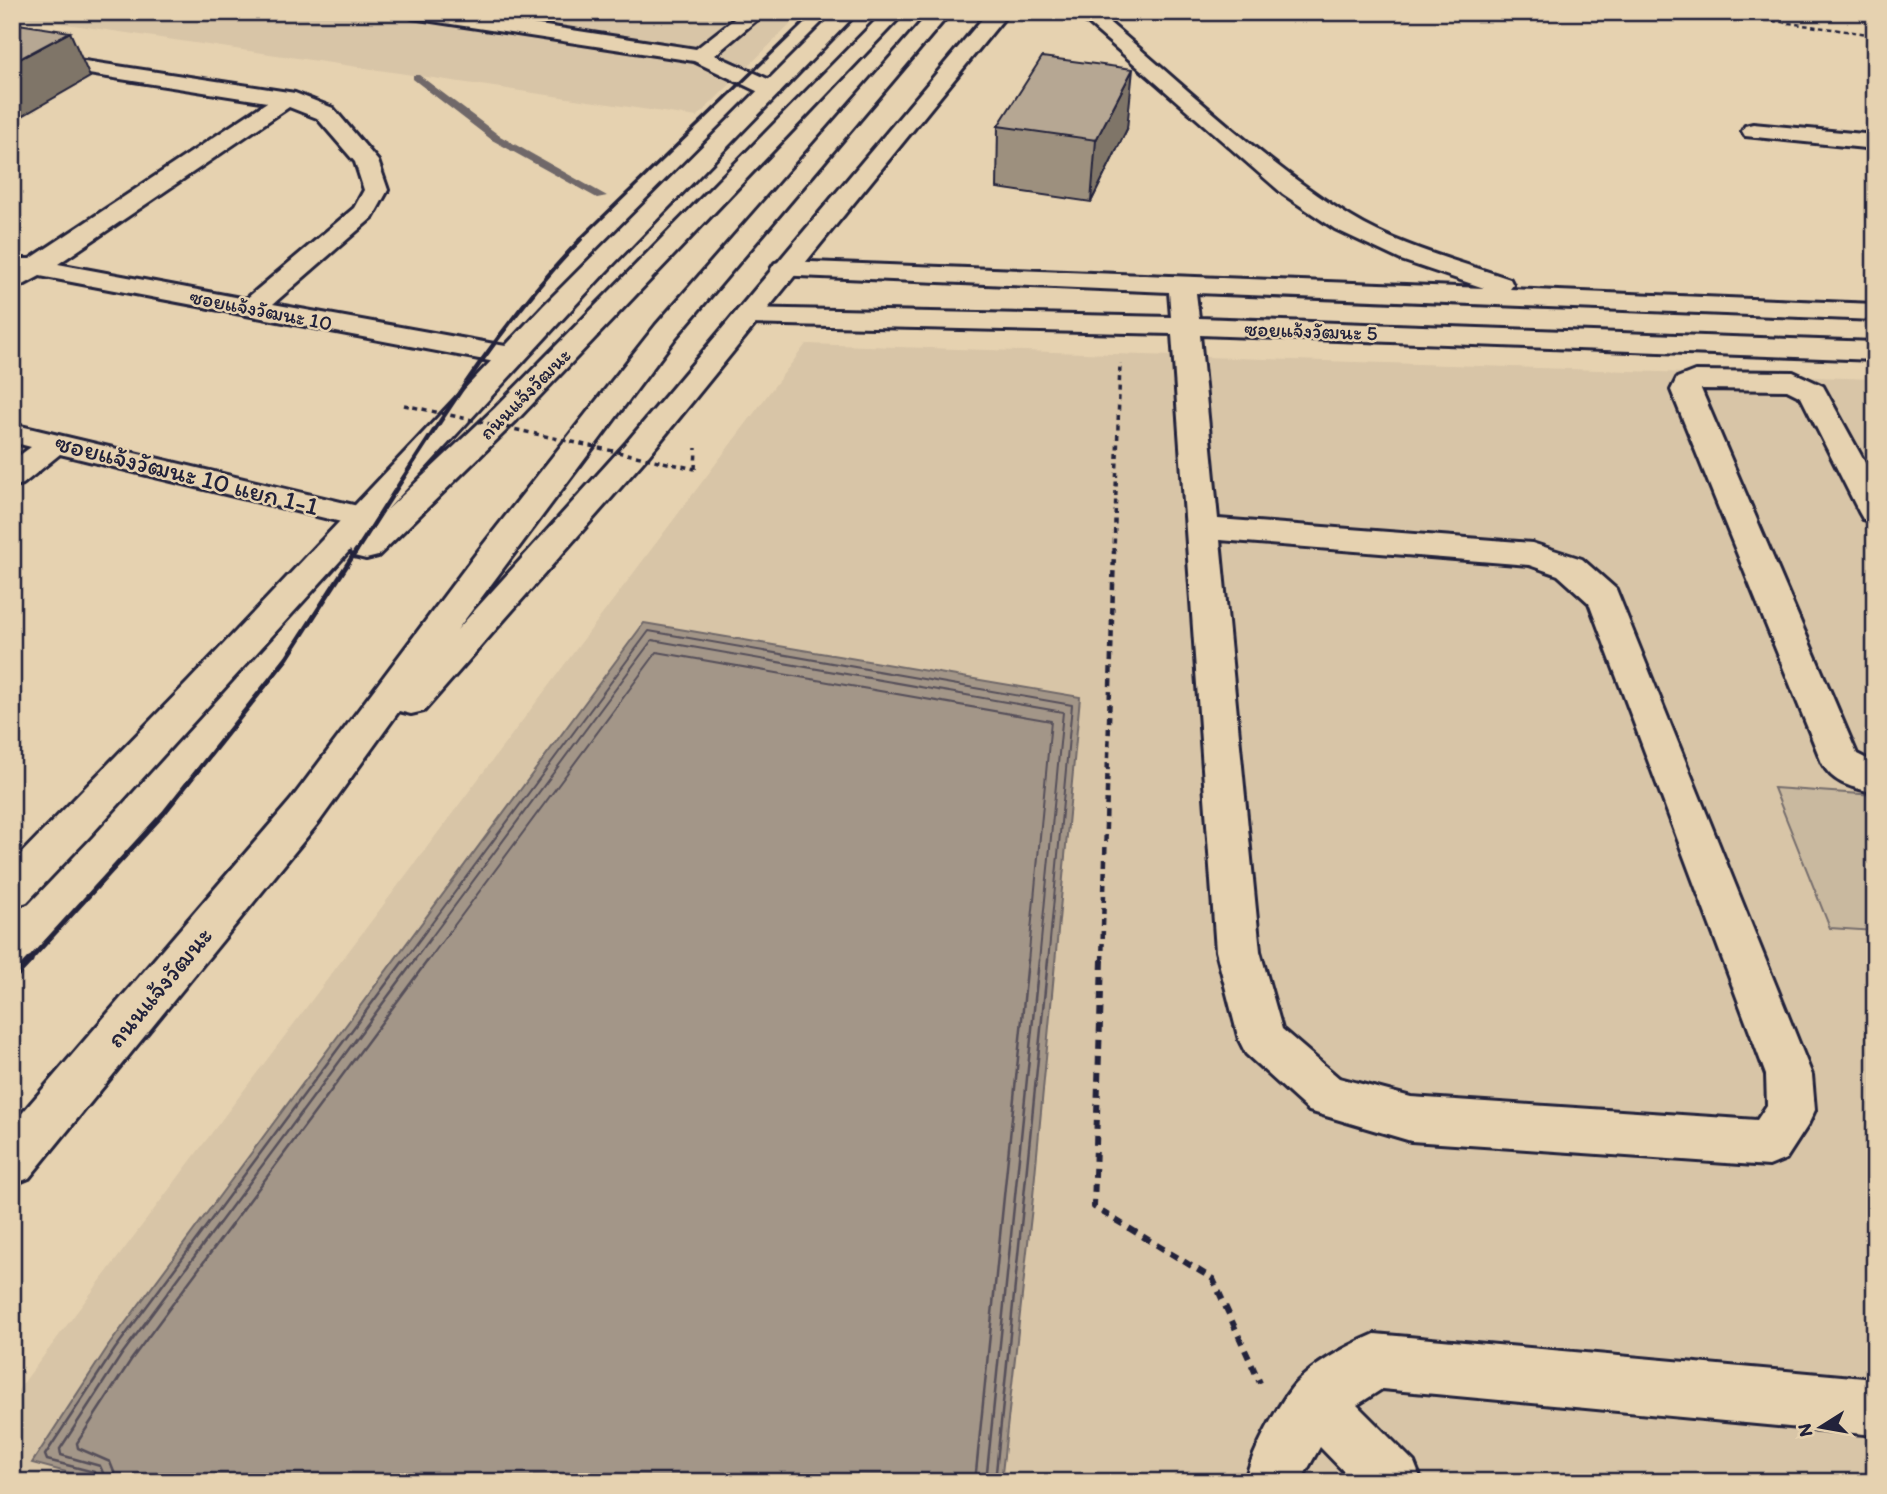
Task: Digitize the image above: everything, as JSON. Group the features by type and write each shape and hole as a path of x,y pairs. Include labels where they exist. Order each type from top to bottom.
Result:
{"main road":[{"path":"412,12 536,29 700,57 771,89"},
{"path":"700,57 756,12"},
{"name":"ถนนแจ้งวัฒนะ","path":"140,761 511,356 660,199 848,12"},
{"name":"ถนนแจ้งวัฒนะ","path":"12,890 140,761 506,415 895,12"},
{"name":"ถนนแจ้งวัฒนะ","path":"12,1162 305,811 487,563 666,331 941,12"},
{"name":"ถนนแจ้งวัฒนะ","path":"305,811 471,638 575,524 999,12"},
{"path":"1086,12 1292,190 1344,223 1410,254 1540,299"},
{"path":"12,56 287,98 325,113 366,161 376,190 364,212 250,309"},
{"path":"12,283 24,265 287,98"},
{"path":"1753,131 1875,142"},
{"name":"ซอยแจ้งวัฒนะ 10","path":"24,265 511,356"},
{"name":"ซอยแจ้งวัฒนะ 5","path":"784,269 1875,312"},
{"path":"1182,285 1238,951 1262,1040 1326,1096 1411,1119 1769,1143 1791,1110 1788,1075 1604,597 1570,567 1532,554 1203,528"},
{"name":"ซอยแจ้งวัฒนะ 5","path":"748,316 1186,326 1875,351"},
{"path":"1875,512 1813,392 1805,386 1793,381 1751,380 1695,380 1687,384 1686,390 1841,763 1854,772 1875,778"},
{"name":"ซอยแจ้งวัฒนะ 10 แยก 1-1","path":"12,433 362,517"},
{"path":"12,477 56,442"},
{"path":"1282,1465 1315,1402 1375,1362 1875,1407"},
{"path":"1315,1402 1394,1482"}],"path":[{"path":"1709,12 1875,36"},
{"path":"1121,324 1094,1207 1213,1279 1282,1465"},
{"path":"404,405 695,469 696,444"}],"shaded area":[{"path":"12,12 803,12 697,117 12,16"},
{"path":"806,344 1875,379 1875,1482 12,1482 12,1398"},
{"path":"1774,788 1875,795 1875,931 1830,928"}],"water":[{"path":"644,623 1080,697 1032,1207 1001,1482 104,1482 32,1463 109,1345"}],"building":[{"path":"12,23 70,32 12,63"},
{"path":"1042,57 1133,69 1096,140 998,126"}],"waterway":[{"path":"416,77 496,138 601,196"}],"railway":[{"path":"579,240 814,12"},
{"path":"355,553 489,351 548,275 581,239"},
{"path":"28,962 164,813 287,658 356,551"},
{"path":"12,979 30,960"}]}
